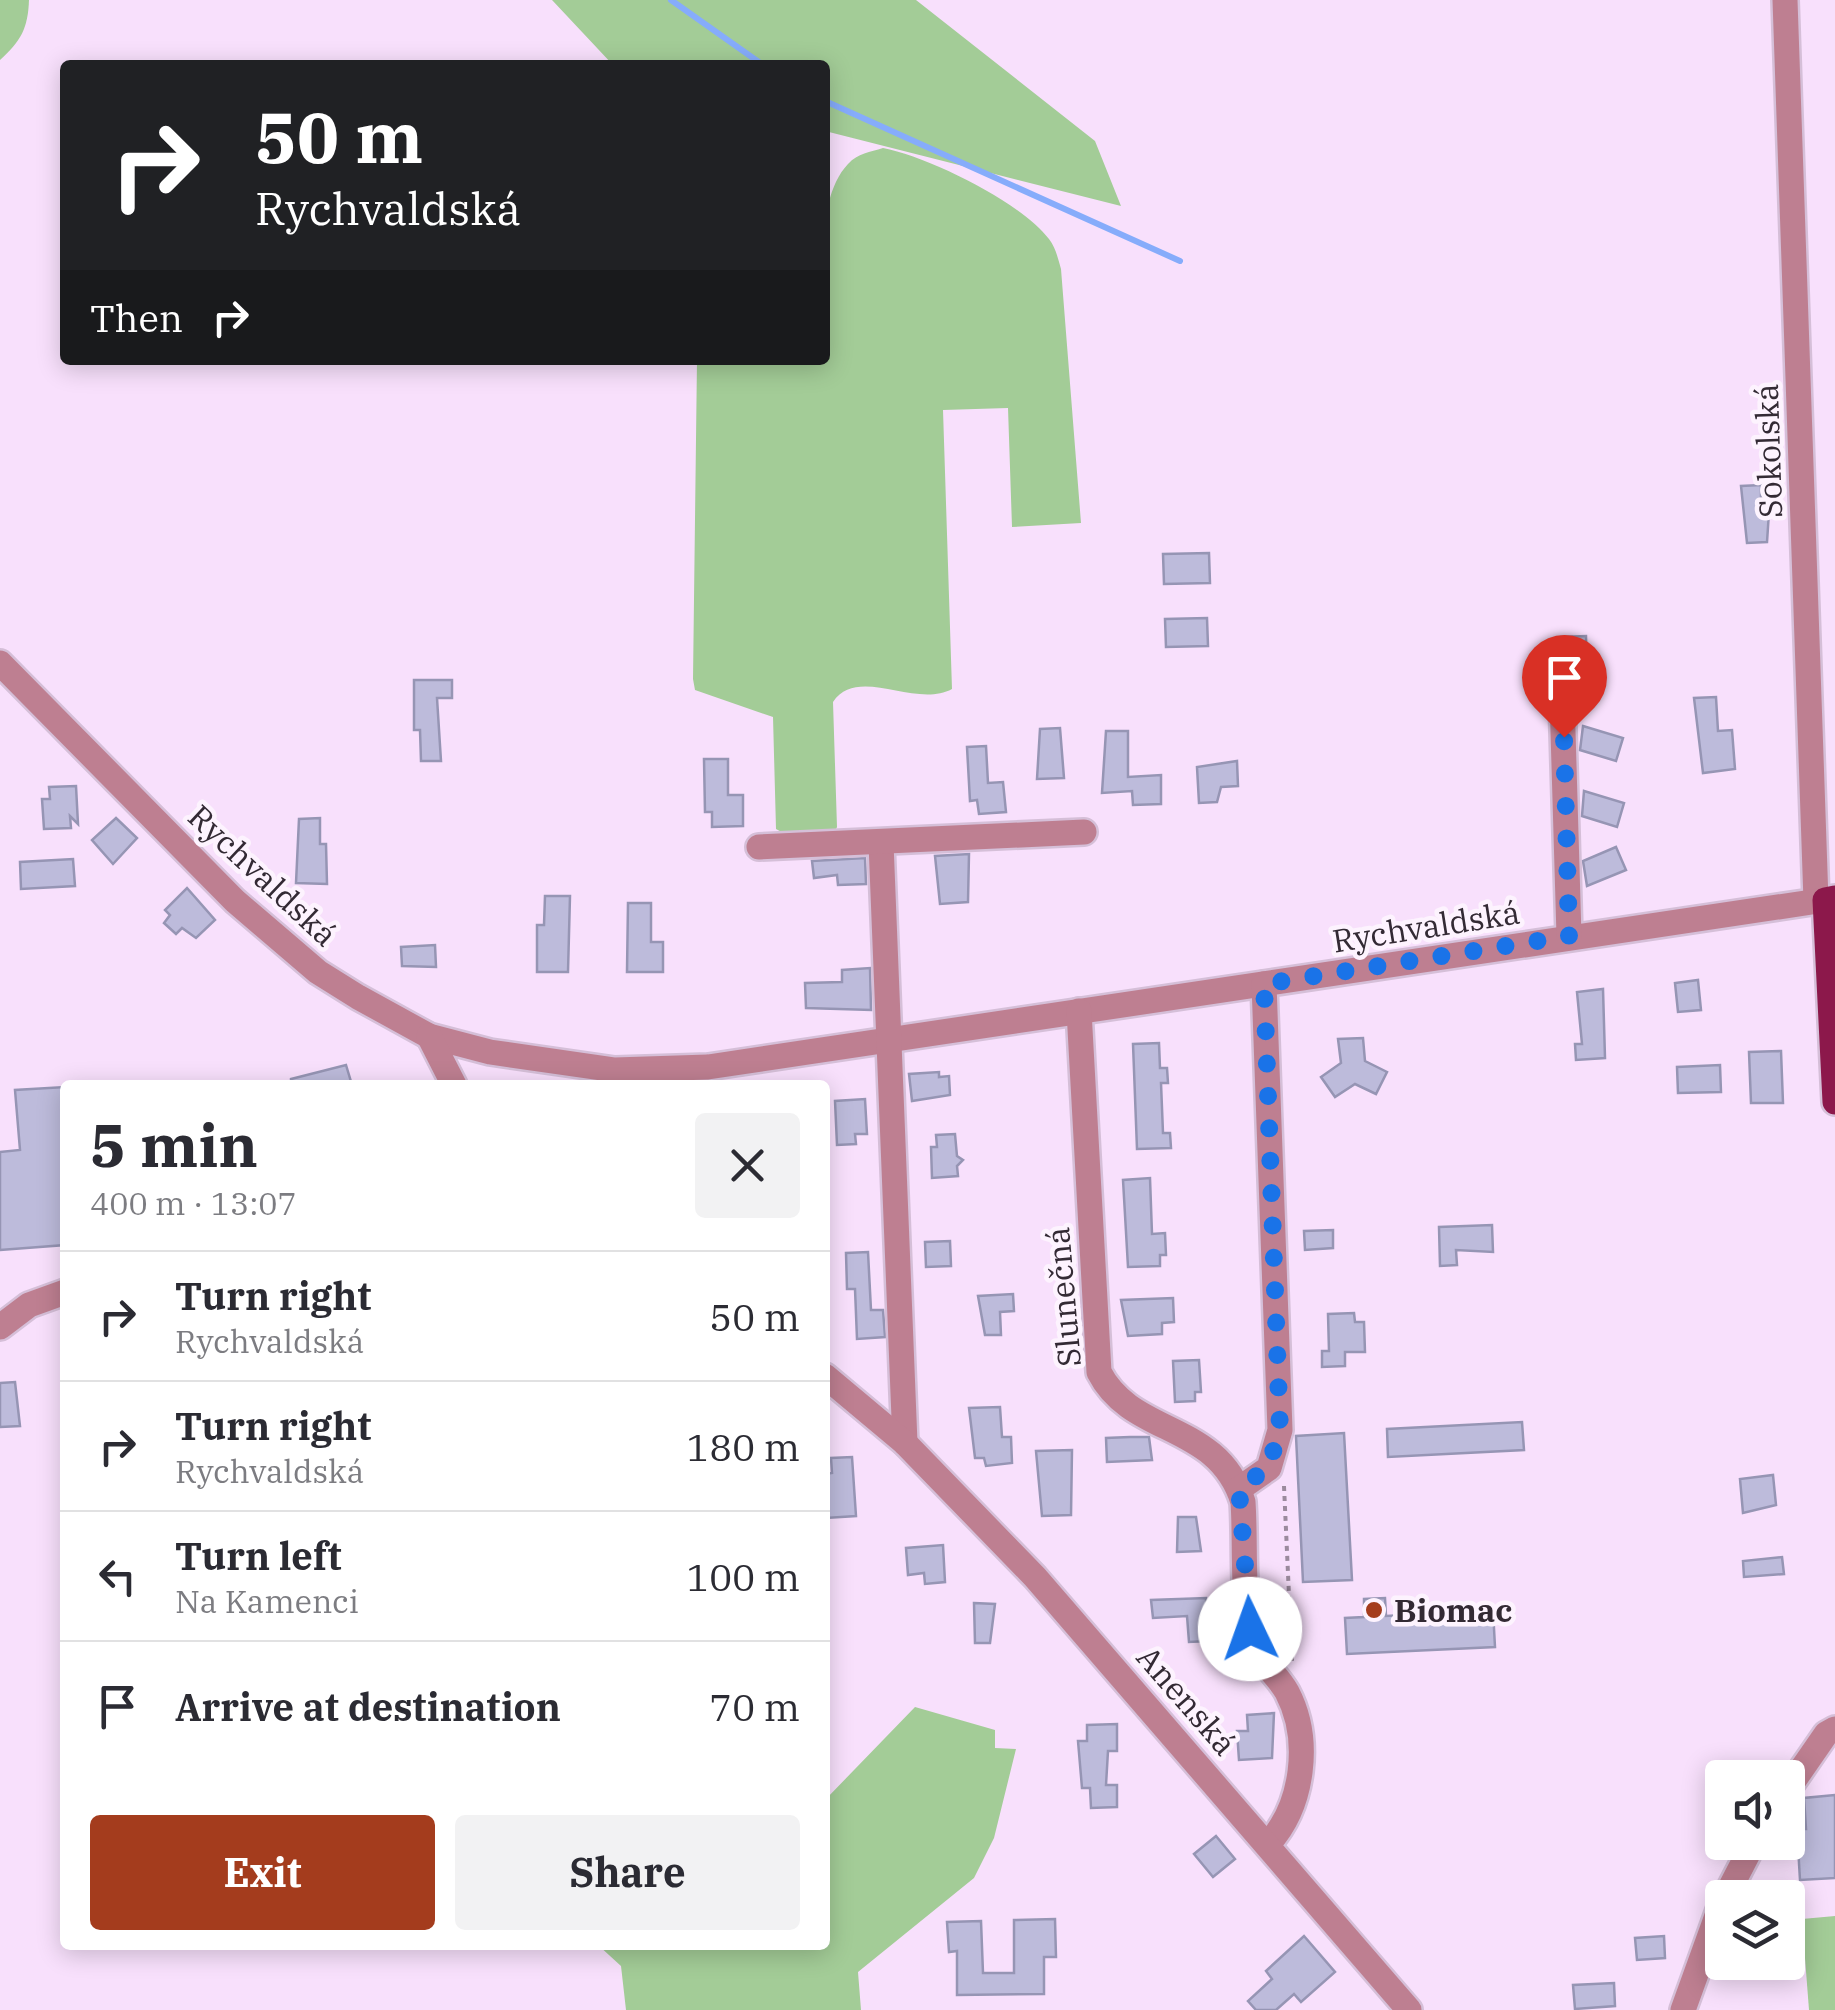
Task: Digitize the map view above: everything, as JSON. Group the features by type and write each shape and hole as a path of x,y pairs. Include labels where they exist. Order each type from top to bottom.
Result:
{"main road":[{"name":"Sokolská","path":"1825,900 1835,1102"}],"street":[{"name":"Sokolská","path":"1784,0 1825,900"},
{"name":"Rychvaldská","path":"0,663 280,942 318,972 428,1036 490,1052 615,1070 708,1068 1825,900"},
{"path":"1562,697 1569,936"},
{"path":"758,848 1084,832"},
{"path":"881,843 905,1443"},
{"path":"1264,984 1279,1385 1277,1452 1268,1468 1239,1488 1253,1643 1294,1711 1299,1757 1299,1792 1292,1813 1269,1843"},
{"name":"Slunečná","path":"1080,1012 1099,1372 1109,1392 1127,1406 1215,1453 1239,1488"},
{"path":"428,1036 451,1080"},
{"path":"0,1328 29,1305 60,1294"},
{"name":"Anenská","path":"830,1380 905,1443 1035,1577 1410,2010"},
{"path":"1805,1764 1826,1734 1835,1729"},
{"path":"1683,2010 1705,1951"}],"path":[{"path":"1277,1452 1283,1466 1292,1673"}],"green space":[{"path":"0,0 29,0 22,33 0,60"},
{"path":"552,0 916,0 1095,141 1121,206 830,132 830,60 608,60"},
{"path":"883,148 948,171 1018,210 1049,239 1061,269 1081,523 1012,527 1008,408 943,410 952,689 921,694 857,687 844,692 833,702 837,827 834,834 789,836 776,829 773,717 695,690 697,365 830,365 830,198 848,164 860,155"},
{"path":"915,1707 995,1730 995,1748 1016,1749 994,1838 974,1878 858,1972 861,2010 626,2010 621,1966 603,1950 830,1950 830,1795"},
{"path":"1835,1916 1835,2010 1809,2010 1805,1919"}],"building":[{"path":"1761,485 1761,498 1770,497 1767,542 1747,543 1741,486"},
{"path":"1209,553 1210,583 1164,584 1163,554"},
{"path":"1207,618 1208,646 1166,647 1165,619"},
{"path":"1586,636 1587,678 1562,679 1561,637"},
{"path":"414,680 452,680 452,698 437,698 441,761 421,761 420,730 414,730"},
{"path":"1716,697 1718,731 1732,730 1735,769 1703,773 1694,698"},
{"path":"1583,726 1623,738 1616,761 1580,750"},
{"path":"1060,728 1064,778 1037,779 1040,729"},
{"path":"1106,731 1128,731 1128,777 1161,775 1161,804 1133,805 1132,791 1102,793"},
{"path":"986,746 988,783 1003,782 1006,812 979,814 977,800 970,801 967,747"},
{"path":"704,759 728,759 728,795 743,795 743,826 712,827 712,812 705,812"},
{"path":"1237,761 1238,786 1221,787 1217,802 1199,803 1197,767"},
{"path":"76,786 78,824 70,816 71,828 44,829 42,799 50,799 49,787"},
{"path":"1584,791 1624,803 1617,827 1582,816"},
{"path":"116,818 137,838 113,864 92,840"},
{"path":"320,818 320,844 326,844 327,884 296,883 299,819"},
{"path":"1616,847 1626,870 1587,886 1583,861"},
{"path":"969,854 968,902 940,904 935,856"},
{"path":"865,858 866,884 838,885 837,875 814,878 812,861"},
{"path":"73,859 75,886 21,889 20,862"},
{"path":"187,888 215,920 196,938 182,928 176,934 164,923 170,915 165,910"},
{"path":"545,896 570,896 568,972 537,972 537,925 544,925"},
{"path":"628,903 651,903 651,942 663,942 663,972 627,972"},
{"path":"435,945 436,967 402,966 401,947"},
{"path":"870,968 871,1010 806,1008 805,983 842,982 842,970"},
{"path":"1698,980 1701,1010 1678,1012 1675,983"},
{"path":"1603,989 1605,1058 1576,1060 1575,1044 1582,1044 1577,992"},
{"path":"1363,1038 1365,1061 1387,1072 1376,1094 1355,1084 1335,1097 1321,1077 1341,1063 1338,1039"},
{"path":"1159,1043 1160,1068 1167,1068 1168,1083 1161,1083 1163,1133 1170,1133 1171,1148 1137,1149 1133,1044"},
{"path":"1781,1051 1783,1103 1751,1103 1749,1052"},
{"path":"346,1065 350,1080 291,1080"},
{"path":"1720,1065 1721,1092 1678,1093 1677,1067"},
{"path":"939,1072 939,1077 949,1076 950,1095 912,1101 909,1074"},
{"path":"60,1087 60,1245 0,1250 0,1152 20,1150 15,1090"},
{"path":"865,1099 867,1134 855,1134 856,1144 837,1145 835,1101"},
{"path":"955,1134 957,1156 963,1160 957,1166 958,1176 932,1178 931,1147 937,1147 936,1135"},
{"path":"1150,1178 1152,1234 1165,1233 1166,1255 1160,1255 1160,1266 1128,1267 1123,1180"},
{"path":"1492,1225 1493,1252 1456,1250 1457,1265 1440,1266 1439,1227"},
{"path":"1333,1230 1333,1248 1305,1250 1304,1231"},
{"path":"950,1241 951,1266 926,1267 925,1242"},
{"path":"868,1252 871,1310 883,1310 885,1337 857,1339 855,1289 847,1289 846,1253"},
{"path":"1013,1294 1014,1311 1000,1312 1001,1335 985,1335 978,1296"},
{"path":"1173,1298 1174,1322 1162,1323 1162,1334 1128,1336 1121,1300"},
{"path":"1354,1313 1355,1322 1364,1322 1365,1352 1345,1352 1345,1366 1322,1367 1322,1351 1329,1351 1328,1314"},
{"path":"1199,1360 1201,1392 1195,1392 1195,1401 1175,1402 1173,1361"},
{"path":"15,1382 20,1426 0,1427 0,1383"},
{"path":"1000,1407 1002,1437 1011,1437 1012,1463 986,1466 984,1458 975,1458 969,1408"},
{"path":"1522,1422 1524,1450 1388,1457 1387,1429"},
{"path":"1344,1433 1352,1580 1303,1582 1296,1436"},
{"path":"1149,1437 1152,1460 1107,1462 1106,1438"},
{"path":"1072,1450 1071,1515 1042,1516 1036,1451"},
{"path":"852,1457 856,1516 830,1518 831,1458"},
{"path":"1773,1475 1776,1505 1743,1513 1740,1479"},
{"path":"1178,1517 1196,1517 1201,1551 1177,1552"},
{"path":"943,1545 945,1582 925,1584 924,1573 908,1575 906,1548"},
{"path":"1782,1557 1784,1574 1744,1577 1743,1561"},
{"path":"1206,1598 1208,1641 1189,1642 1187,1616 1153,1618 1151,1600"},
{"path":"1385,1598 1386,1616 1493,1610 1495,1647 1347,1654 1345,1618 1364,1617 1364,1599"},
{"path":"974,1603 995,1604 990,1643 975,1643"},
{"path":"1274,1713 1272,1758 1239,1760 1237,1731 1248,1731 1247,1715"},
{"path":"1117,1724 1117,1751 1108,1751 1106,1785 1117,1785 1117,1807 1091,1808 1090,1788 1082,1788 1078,1741 1087,1741 1087,1725"},
{"path":"1835,1795 1835,1878 1800,1880 1799,1860 1805,1860 1805,1798"},
{"path":"1216,1836 1235,1859 1213,1877 1194,1854"},
{"path":"1055,1919 1056,1957 1044,1957 1044,1994 957,1995 957,1951 949,1952 947,1922 981,1921 983,1973 1014,1973 1014,1920"},
{"path":"1304,1936 1335,1972 1301,2002 1294,1994 1276,2010 1256,2010 1248,2001 1272,1979 1266,1971"},
{"path":"1664,1936 1665,1958 1637,1960 1635,1938"},
{"path":"1614,1983 1615,2006 1575,2009 1573,1985"}],"waterway":[{"path":"671,0 756,60"},
{"path":"830,103 1180,261"}],"place":[{"name":"Biomac","path":"1374,1610"}],"route":[{"path":"1250,1629 1244,1502 1239,1488 1268,1468 1277,1452 1280,1430 1264,984 1569,936 1564,737"}]}
